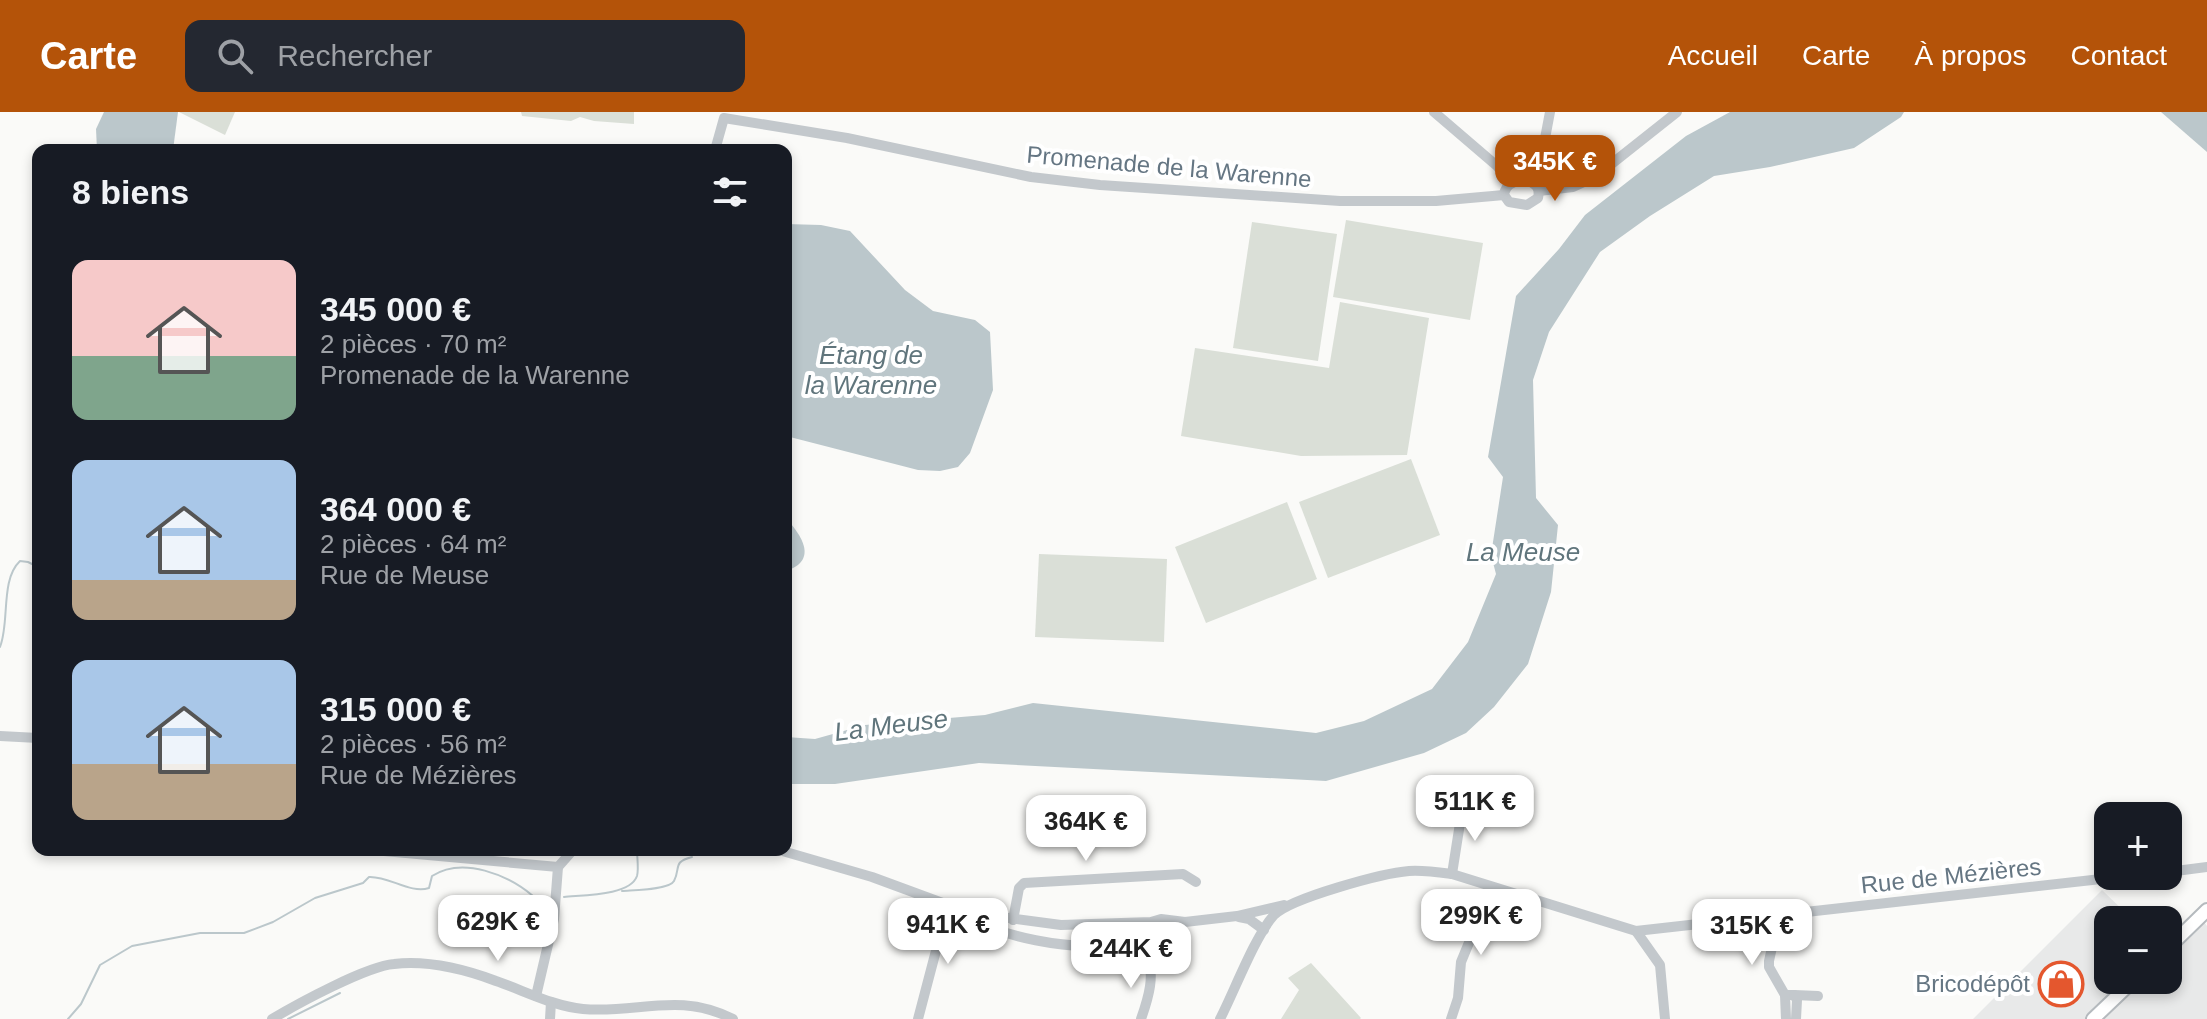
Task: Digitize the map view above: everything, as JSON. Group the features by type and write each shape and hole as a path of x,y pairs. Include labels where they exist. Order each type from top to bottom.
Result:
{"main road":[{"path":"2182,935 2207,913"},
{"path":"2093,1019 2119,994"}],"street":[{"path":"1434,112 1497,166 1512,183"},
{"path":"1531,182 1539,170 1550,112"},
{"path":"1539,191 1573,187 1595,177 1677,112"},
{"name":"Promenade de la Warenne","path":"717,144 724,118 847,138 1031,177 1116,187 1340,201 1436,201 1504,195"},
{"path":"1531,182 1539,191 1538,198 1527,205 1509,202 1504,195 1507,186 1512,183 1531,182"},
{"path":"0,736 32,738"},
{"path":"1452,874 1463,804"},
{"path":"792,854 872,877 948,905 1013,920 1072,926 1130,924 1161,919 1185,922 1237,916 1288,905"},
{"path":"438,856 558,867"},
{"path":"536,996 554,919 558,867 568,856"},
{"path":"2182,870 2207,867"},
{"name":"Rue de Mézières","path":"1268,924 1288,905 1394,873 1418,871 1452,874 1636,931 2094,880"},
{"path":"1013,920 1019,888 1024,883 1183,874 1196,882"},
{"path":"1451,1019 1458,998 1461,962 1492,887"},
{"path":"948,905 961,916 1037,940 1106,947 1130,941"},
{"path":"918,1019 948,905"},
{"path":"1252,913 1268,924"},
{"path":"1779,915 1769,967 1789,995 1797,1000 1796,1019"},
{"path":"1237,916 1268,924"},
{"path":"1130,924 1130,941 1145,955 1149,964 1149,986 1141,1019"},
{"path":"1220,1019 1268,924"},
{"path":"1636,931 1660,965 1665,1019"},
{"path":"272,1019 365,973 392,964 443,966 470,972 579,1009 686,1004 733,1019"},
{"path":"1789,995 1818,996"},
{"path":"1786,1019 1789,995"},
{"path":"550,1019 551,1002"}],"shaded area":[{"path":"179,112 235,112 225,135"},
{"path":"521,112 634,112 634,124 580,117 571,121 522,116"},
{"path":"1346,220 1483,243 1470,320 1333,297"},
{"path":"1252,222 1337,234 1318,361 1233,348"},
{"path":"1340,302 1429,318 1407,455 1301,456 1181,436 1195,348 1329,368"},
{"path":"1411,459 1440,535 1328,578 1299,502"},
{"path":"1287,502 1317,579 1206,623 1175,547"},
{"path":"1039,554 1167,559 1164,642 1035,637"},
{"path":"2102,890 2119,906 2094,906 2094,994 2182,994 2182,929 2198,914 2207,926 2207,1019 1973,1019"},
{"path":"1311,963 1360,1019 1281,1019 1299,990 1288,978"}],"water":[{"path":"104,112 178,112 174,144 97,144 96,129"},
{"name":"La Meuse","path":"1730,112 1904,112 1854,148 1714,176 1600,252 1549,332 1533,380 1536,498 1558,525 1551,592 1528,664 1494,707 1466,733 1424,753 1326,781 979,763 835,784 792,784 792,737 815,739 865,725 985,715 1033,703 1316,733 1364,721 1432,689 1468,642 1496,574 1491,555 1503,477 1488,457 1516,296 1585,215 1686,136"},
{"path":"2161,112 2207,112 2207,152"},
{"name":"Étang de la Warenne","path":"792,224 821,225 850,231 905,290 933,311 975,320 990,332 993,390 970,453 958,467 940,471 918,470 792,438"},
{"path":"792,526 804,547 802,560 792,568"}],"waterway":[{"path":"0,647 10,579 20,561 32,564"},
{"path":"564,897 616,891 633,883 637,876 637,856"},
{"path":"622,891 671,884 679,863 692,857"},
{"path":"68,1019 81,1004 100,965 132,946 200,933 244,933 273,922 315,898 363,883 369,877 422,889 429,888 432,876 444,870 471,868 498,875 533,896"},
{"path":"288,1019 340,993"}],"place":[{"name":"Bricodépôt","path":"2061,984"}]}
